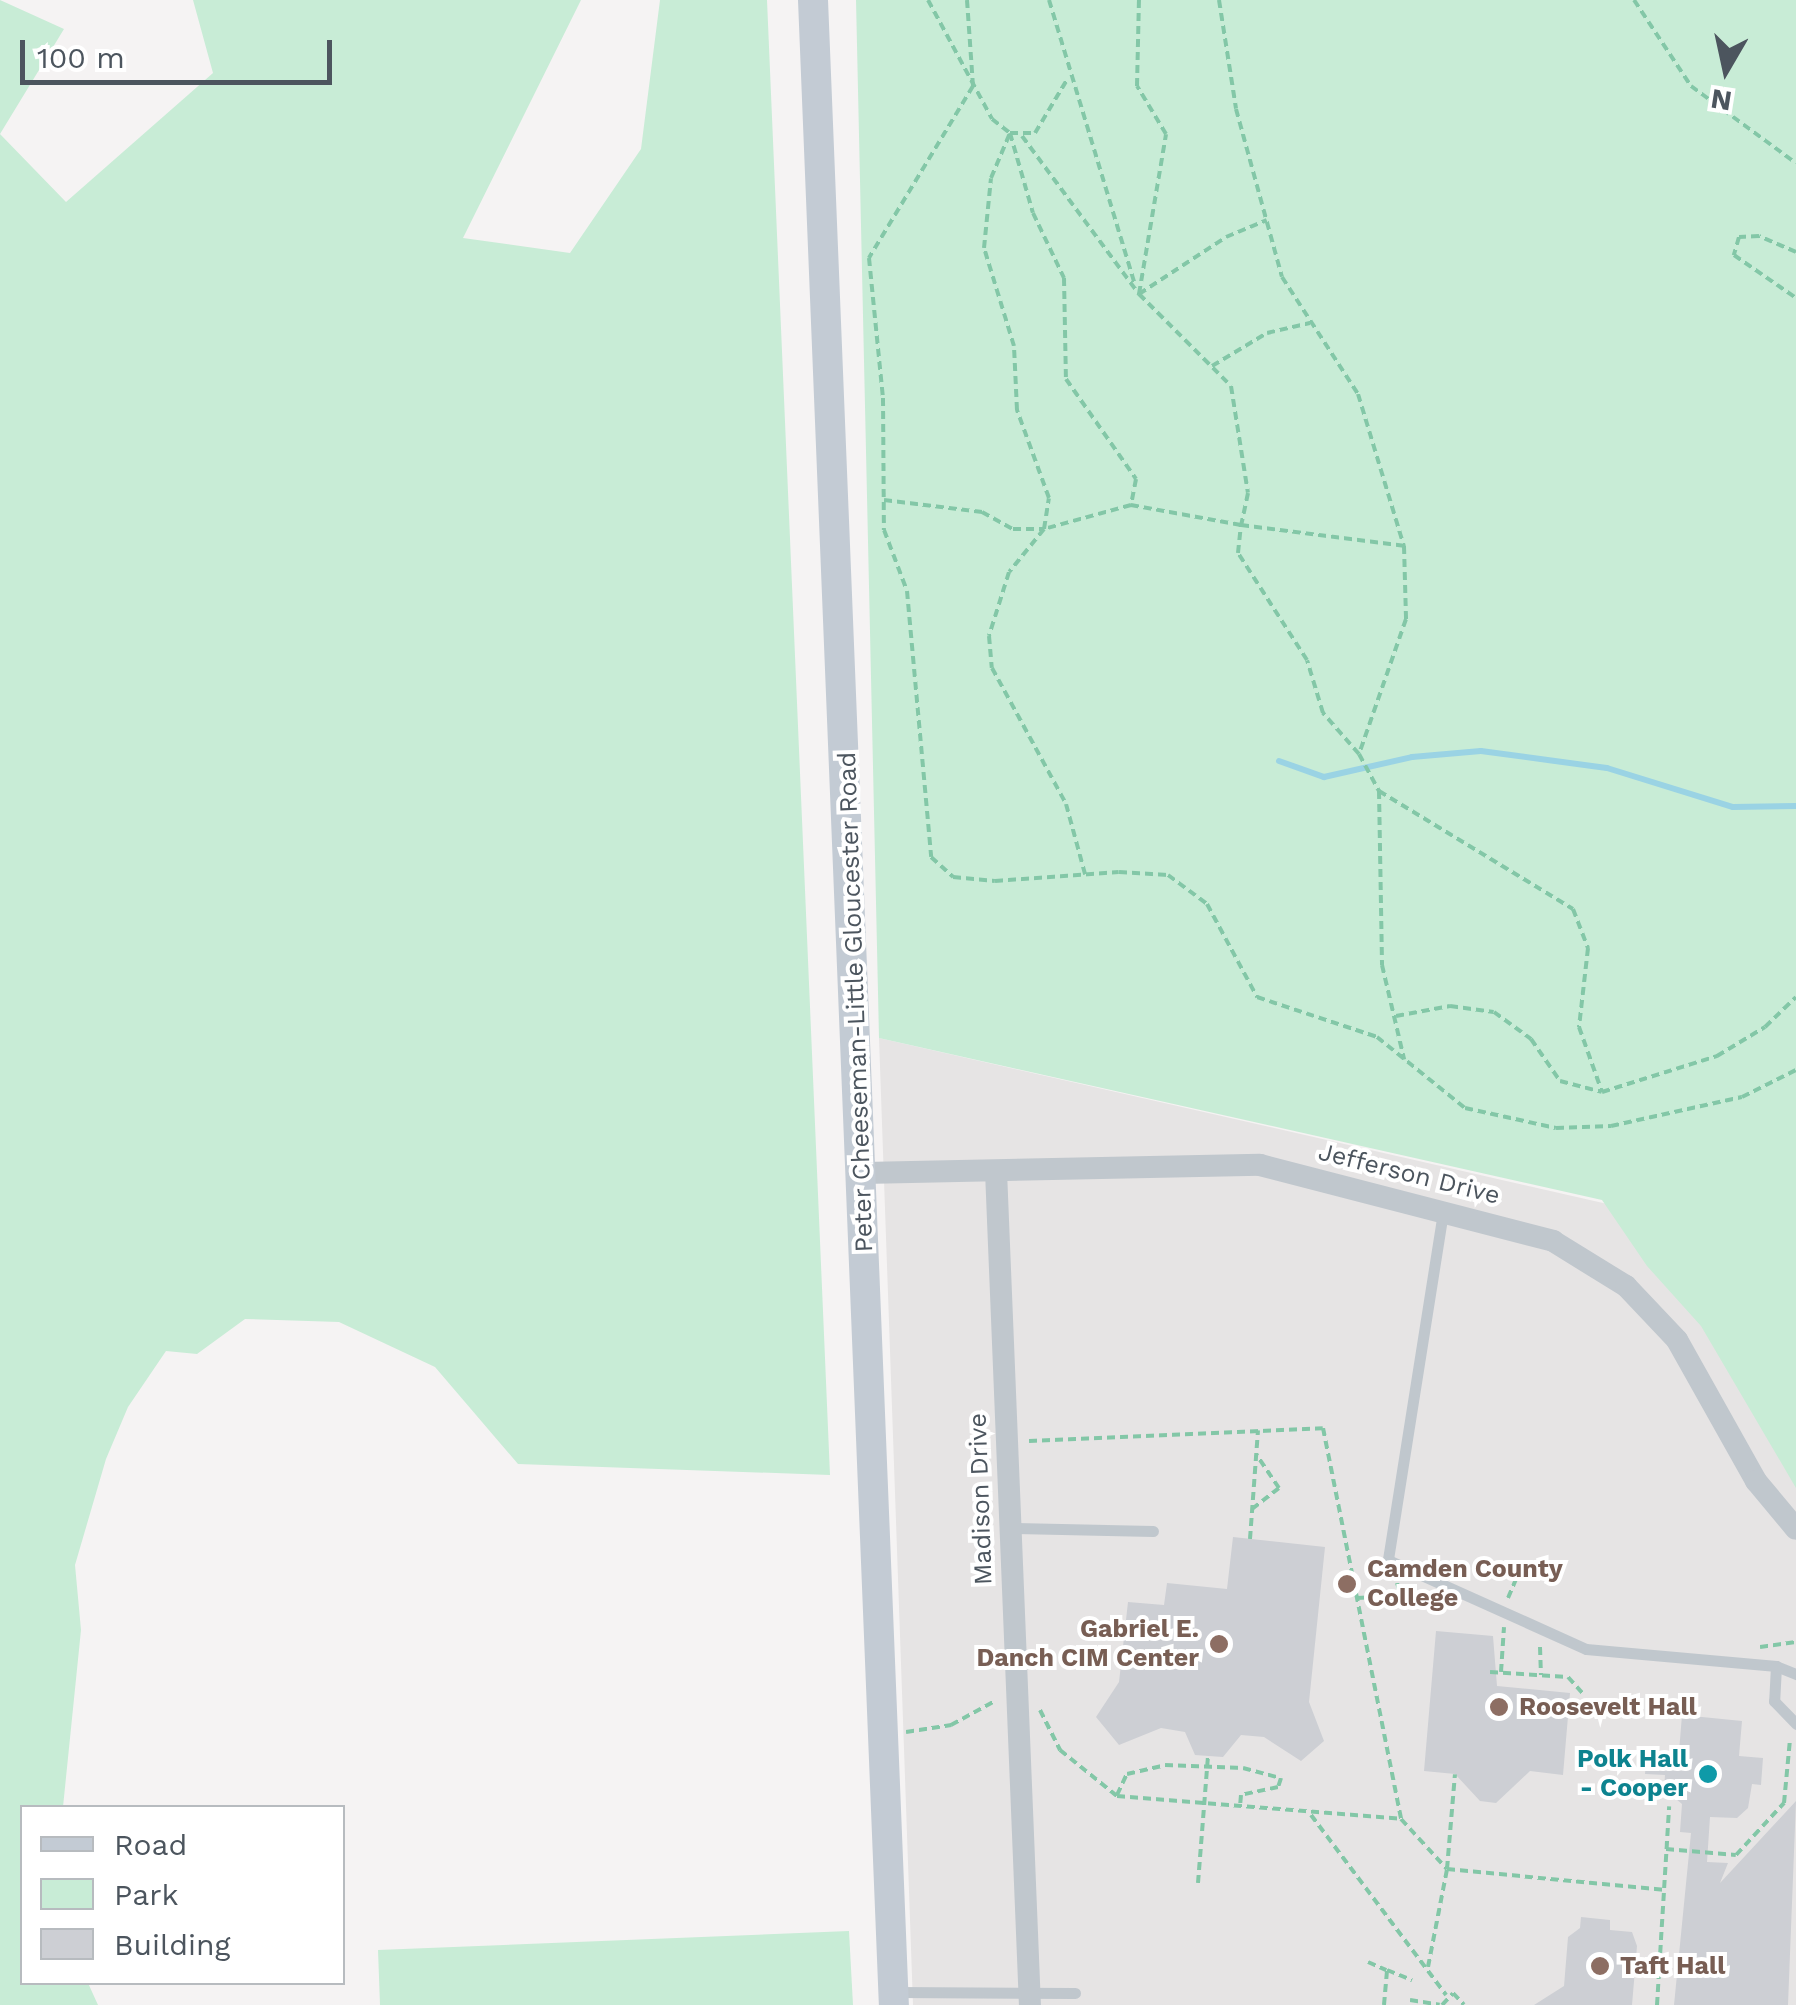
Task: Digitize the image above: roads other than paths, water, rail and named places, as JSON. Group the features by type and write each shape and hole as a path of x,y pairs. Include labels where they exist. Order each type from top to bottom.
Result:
{"street":[{"name":"Peter Cheeseman-Little Gloucester Road","path":"813,0 864,1173 894,1999"},
{"name":"Jefferson Drive","path":"864,1173 1260,1165 1553,1241 1626,1286 1692,1361 1756,1481 1796,1530"},
{"name":"Madison Drive","path":"996,1170 1030,1998"}],"lane":[{"path":"1443,1212 1388,1560 1586,1649 1795,1671"},
{"path":"1010,1528 1152,1531"},
{"path":"1776,1666 1774,1702 1796,1724"},
{"path":"894,1999 1030,1998 1075,1993"}],"waterway":[{"path":"1279,761 1324,777 1412,757 1481,751 1607,768 1733,807 1796,806"}],"place":[{"name":"Camden County College","path":"1347,1584"},
{"name":"Gabriel E. Danch CIM Center","path":"1219,1644"},
{"name":"Roosevelt Hall","path":"1499,1707"},
{"name":"Polk Hall - Cooper","path":"1708,1774"},
{"name":"Taft Hall","path":"1600,1966"}]}
